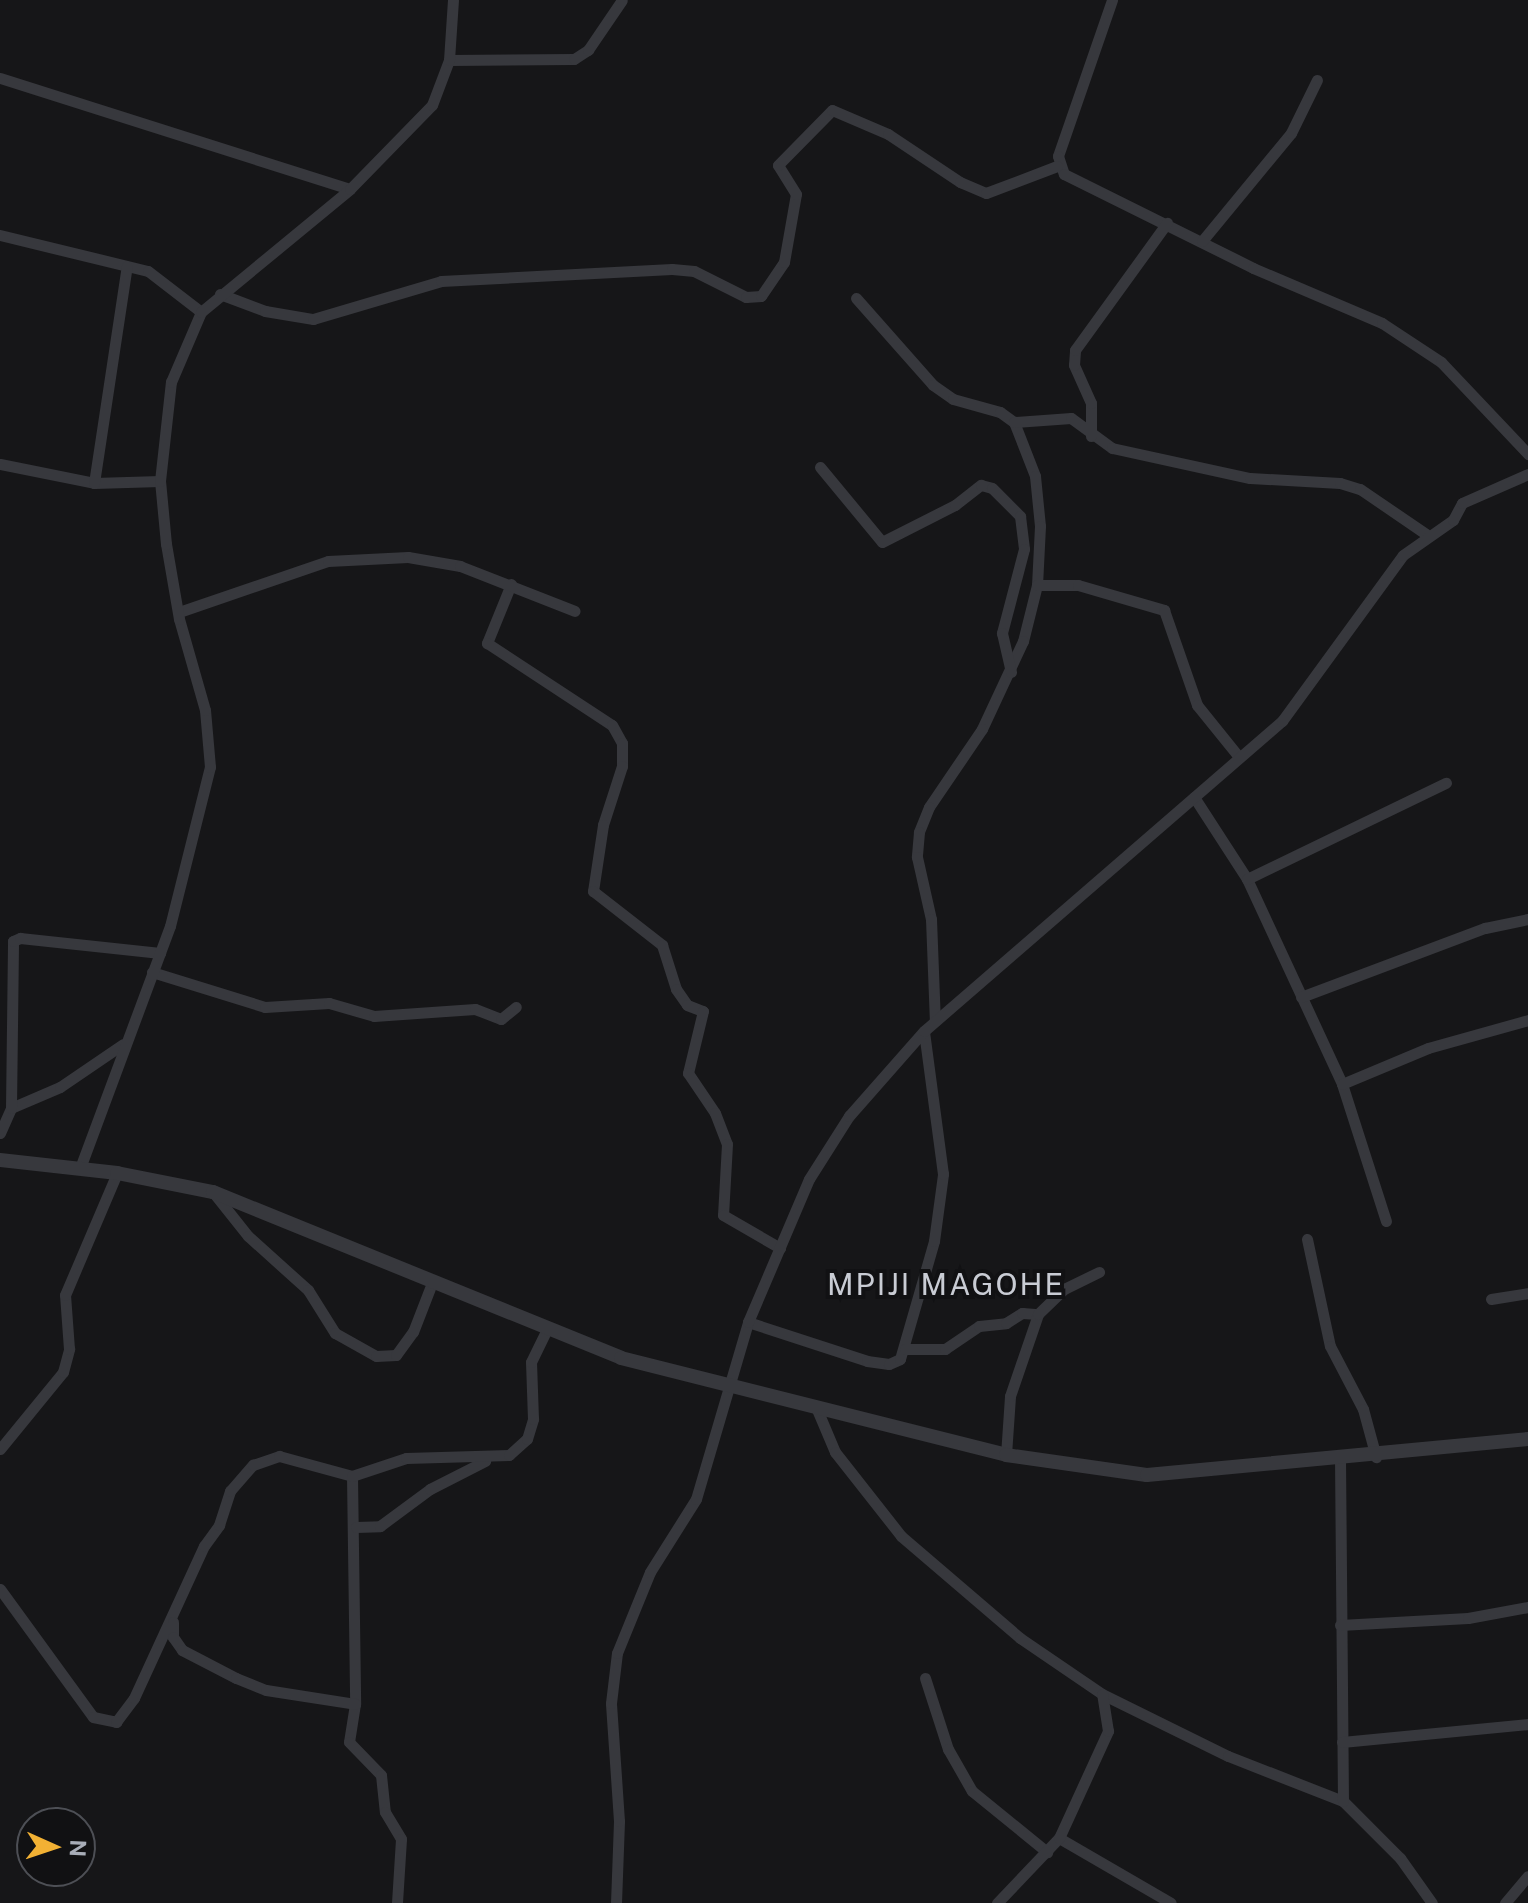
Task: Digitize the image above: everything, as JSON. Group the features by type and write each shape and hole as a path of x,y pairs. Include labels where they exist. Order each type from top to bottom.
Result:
{"street":[{"path":"80,1168 123,1044 160,953 211,749 179,612 160,481 171,382 201,312 350,189 432,105 449,60 453,0"},
{"path":"449,60 574,59 588,50 622,0"},
{"path":"1057,166 1112,0"},
{"path":"0,78 350,189"},
{"path":"1202,241 1291,133 1317,80"},
{"path":"220,294 265,311 313,319 461,278 672,269 694,271 746,297 761,296 784,262 796,194 778,165 832,110 888,134 960,182 986,193 1057,166"},
{"path":"1057,166 1064,174 1202,241 1382,323 1441,362 1528,454"},
{"path":"1091,436 1091,403 1074,365 1075,350 1167,223"},
{"path":"0,235 148,271 201,312"},
{"path":"94,483 127,266"},
{"path":"856,298 933,385 953,399 1000,412 1014,422 1035,476 1040,526 1037,585 1011,673 982,729 929,807 919,832 917,857 931,919 935,1021"},
{"path":"1014,422 1071,418 1091,436 1112,448 1250,478 1360,489 1426,534"},
{"path":"0,464 94,483 160,481"},
{"path":"820,467 882,542 955,505 981,485 992,488 1020,516 1024,549 1002,633 1011,673"},
{"path":"616,1903 619,1821 611,1703 617,1653 650,1572 696,1499 726,1385 748,1322 809,1179 849,1116 924,1031 1282,721 1403,555 1426,534 1453,520 1462,503 1485,488 1528,474"},
{"path":"179,612 299,569 361,557 408,557 460,566 575,611"},
{"path":"511,584 487,643 612,725 622,743 622,766 603,825 593,891 662,945 676,989 687,1005 703,1011 688,1073 715,1113 727,1144 723,1215 780,1248"},
{"path":"1037,585 1078,585 1164,610 1197,705 1239,757"},
{"path":"1247,879 1446,783"},
{"path":"1194,797 1247,879 1342,1084 1386,1221"},
{"path":"1301,997 1485,928 1528,919"},
{"path":"0,1133 11,1108 13,941 20,938 160,953"},
{"path":"152,972 265,1007 329,1003 374,1016 475,1009 501,1019 516,1007"},
{"path":"1342,1084 1428,1048 1528,1020"},
{"path":"748,1322 867,1361 896,1363 905,1349 934,1241 943,1174 924,1031"},
{"path":"11,1108 60,1087 123,1044"},
{"path":"0,1160 117,1173 213,1192 546,1331 621,1358 1006,1455 1147,1475 1376,1457 1528,1439"},
{"path":"0,1449 63,1372 69,1349 65,1295 117,1173"},
{"path":"213,1192 248,1236 308,1290 335,1333 376,1356 396,1355 413,1332 432,1283"},
{"path":"1307,1239 1330,1346 1363,1409 1376,1457"},
{"path":"1006,1455 1013,1380 1038,1314 1064,1289 1099,1272"},
{"path":"1491,1299 1528,1293"},
{"path":"905,1349 945,1349 979,1326 1006,1323 1022,1313 1038,1314"},
{"path":"356,1527 380,1526 430,1489 489,1459 519,1450 527,1439 533,1419 531,1362 546,1331"},
{"path":"816,1407 835,1452 901,1536 1020,1638 1102,1694 1228,1756 1343,1801 1400,1858 1432,1903"},
{"path":"0,1589 93,1717 104,1722 125,1715 204,1546 219,1525 230,1491 253,1465 279,1456 352,1476 406,1458 489,1459"},
{"path":"1340,1458 1343,1801"},
{"path":"352,1476 356,1527 351,1633 355,1704 349,1742 381,1775 385,1812 401,1839 397,1903"},
{"path":"1340,1625 1468,1618 1528,1607"},
{"path":"173,1617 173,1637 182,1650 236,1678 266,1690 355,1704"},
{"path":"925,1678 948,1749 972,1791 1047,1852"},
{"path":"997,1903 1059,1838 1108,1731 1102,1694"},
{"path":"1342,1742 1528,1724"},
{"path":"1059,1838 1171,1903"},
{"path":"1505,1903 1528,1876"}],"district":[{"name":"MPIJI MAGOHE","path":"946,1284"}]}
